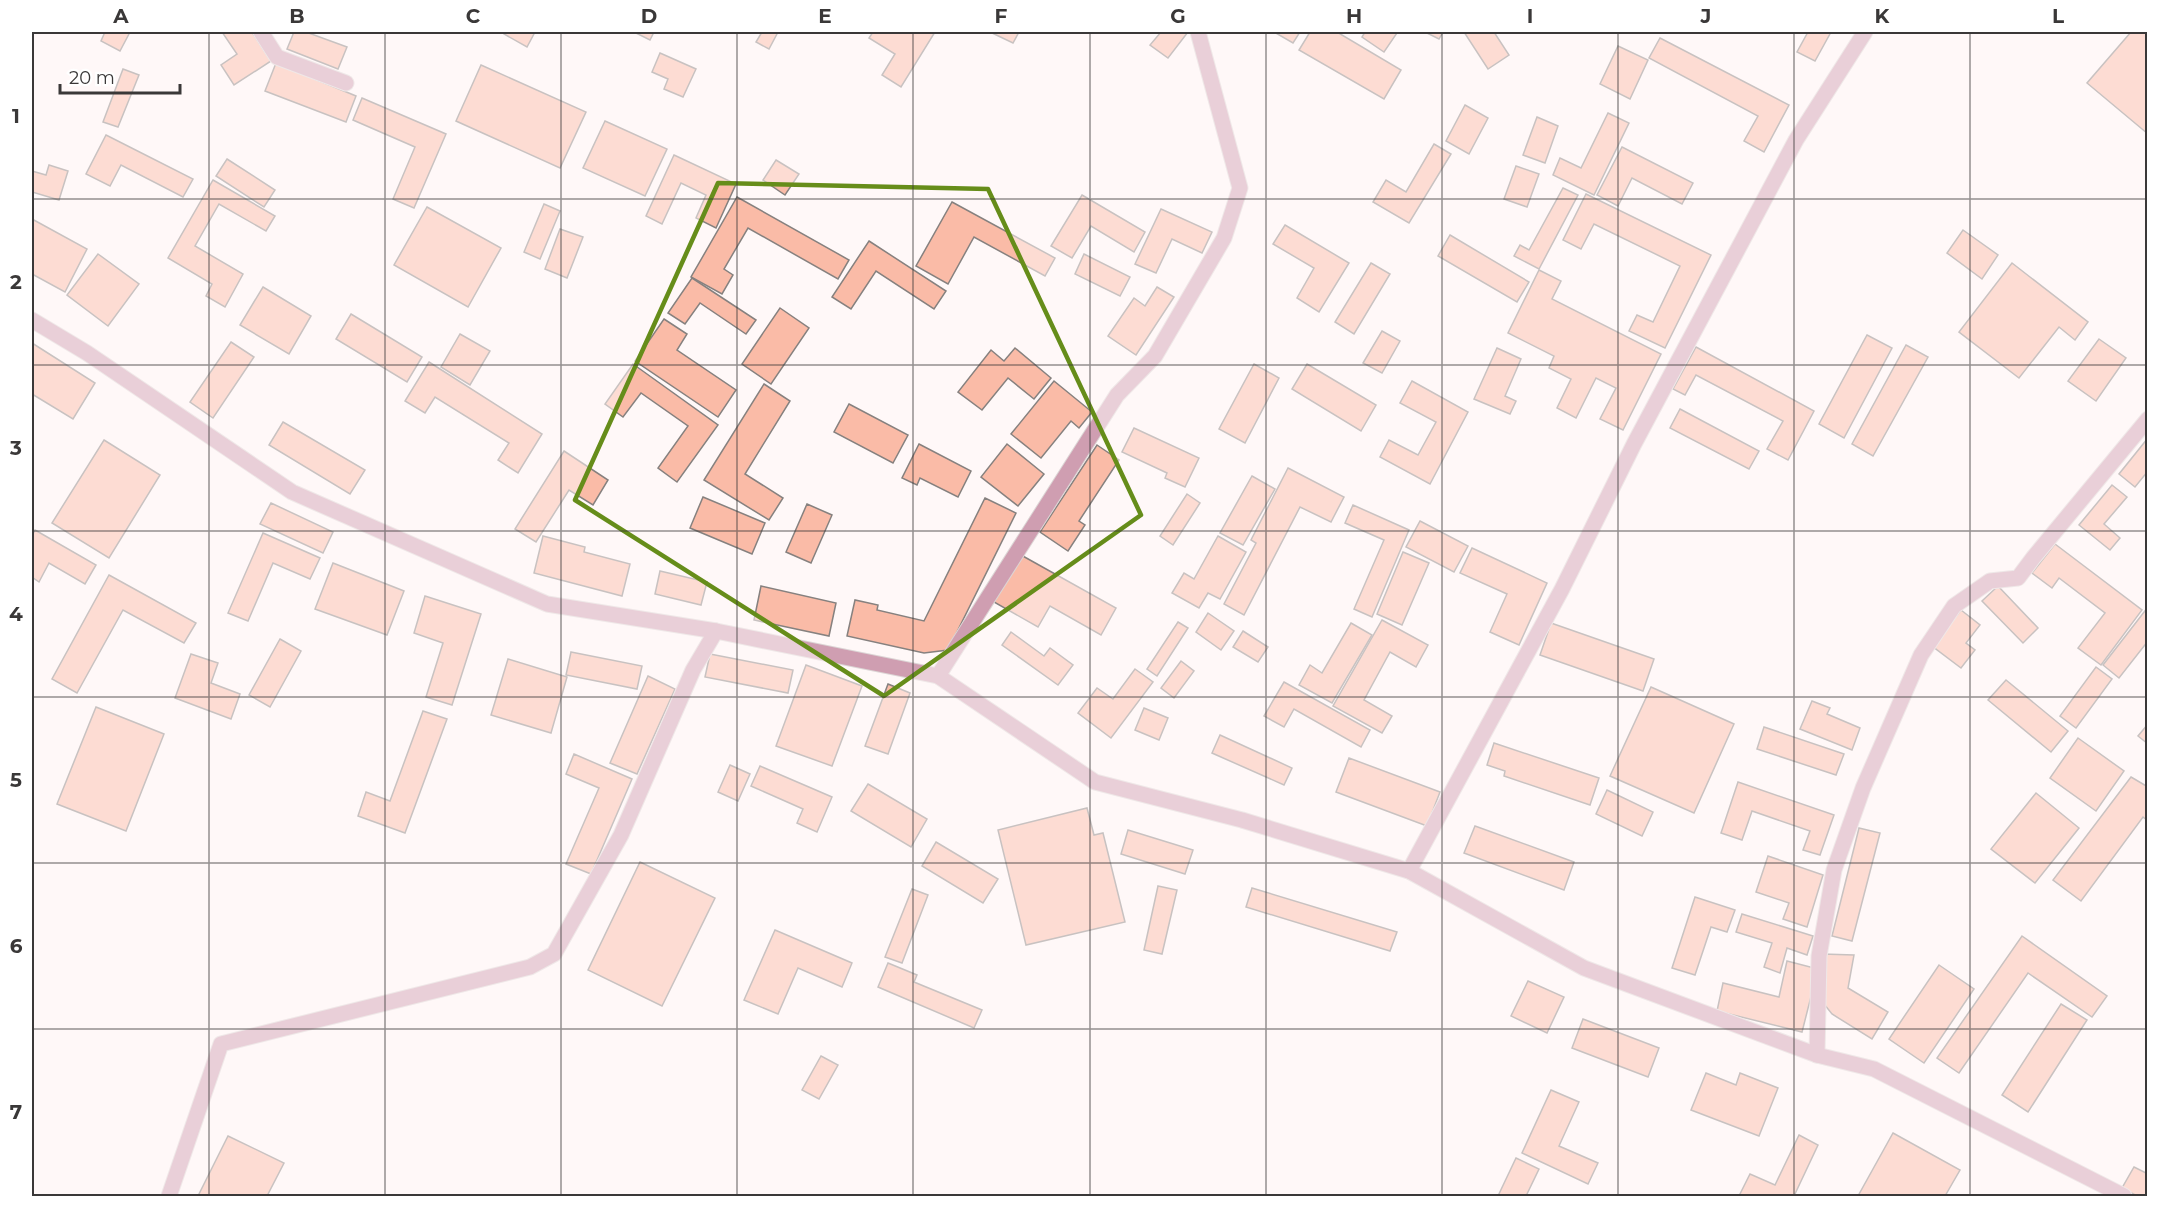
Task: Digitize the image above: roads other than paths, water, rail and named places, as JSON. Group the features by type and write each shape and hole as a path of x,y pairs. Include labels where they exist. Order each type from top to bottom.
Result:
{"street":[{"path":"261,32 277,57 346,83"},
{"path":"938,676 1117,395 1155,356 1224,238 1240,188 1198,32"},
{"path":"1409,871 1562,589 1634,444 1790,150 1865,32"},
{"path":"32,320 87,353 292,492 547,604 716,631 938,676 1095,782 1242,820 1409,871 1584,968 1817,1055 1874,1069 2124,1197"},
{"path":"1817,1055 1819,956 1834,870 1863,788 1921,655 1954,606 1990,580 2018,578 2032,558 2148,419"},
{"path":"169,1197 221,1044 530,968 554,954 621,836 693,670 716,631"}]}
